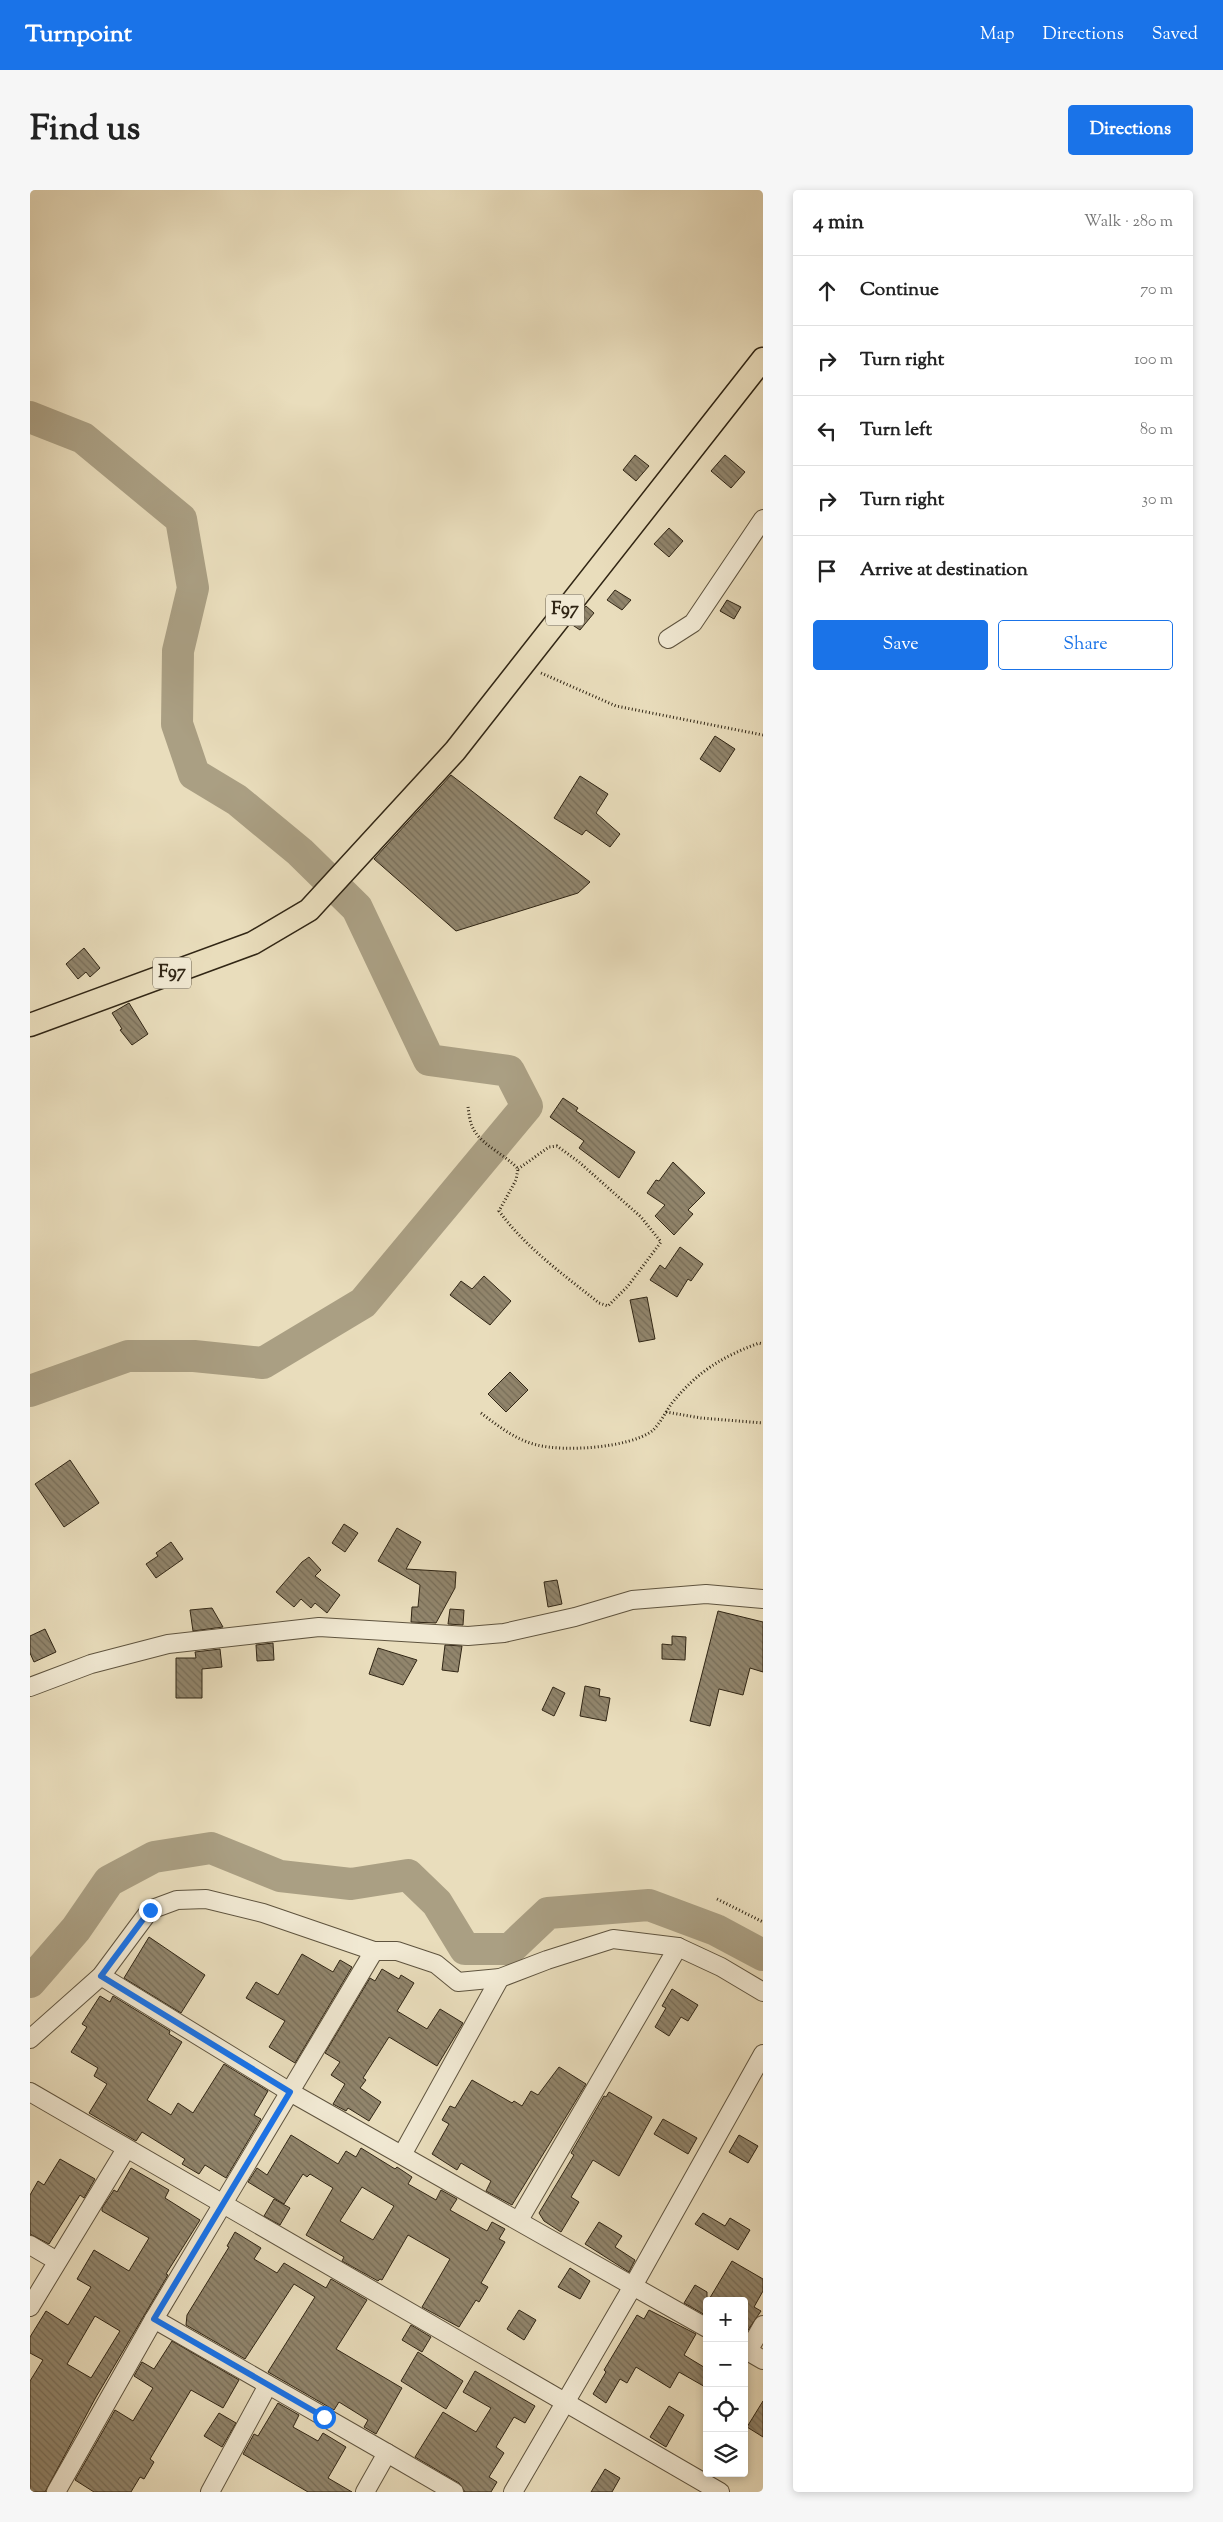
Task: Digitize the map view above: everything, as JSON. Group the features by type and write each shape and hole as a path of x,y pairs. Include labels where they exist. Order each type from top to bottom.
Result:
{"main road":[{"name":"F97","path":"30,1025 253,943 309,910 455,751 763,359"}],"street":[{"path":"668,639 693,623 763,519"},
{"path":"30,1687 92,1664 168,1644 318,1627 468,1636 504,1633 575,1617 632,1600 706,1594 763,1599"},
{"path":"30,2039 101,1976 150,1910 177,1900 206,1899 314,1930 374,1951 397,1951 436,1964 458,1982 500,1978 613,1939 678,1946 721,1967 763,1992"},
{"path":"518,2220 678,1946"},
{"path":"56,2492 154,2319 374,1951"},
{"path":"101,1976 290,2092 703,2326"},
{"path":"402,2154 500,1978"},
{"path":"513,2492 763,2054"},
{"path":"30,2092 720,2492"},
{"path":"30,2307 126,2149"},
{"path":"30,2245 57,2261"},
{"path":"154,2319 454,2492"},
{"path":"748,2347 763,2325"},
{"path":"748,2351 763,2360"},
{"path":"210,2492 268,2384"},
{"path":"365,2492 386,2453"}],"path":[{"path":"523,663 616,706 763,735"},
{"path":"468,1107 472,1128 477,1135 512,1161 518,1169 516,1180 499,1212 510,1226 539,1254 599,1303 608,1306 628,1286 662,1242 641,1217 579,1162 557,1146 549,1147 518,1169"},
{"path":"481,1413 507,1432 537,1445 572,1447 608,1446 633,1440 653,1430 694,1379 725,1356 759,1343 763,1344"},
{"path":"666,1412 700,1418 763,1423"},
{"path":"717,1899 763,1922"}],"building":[{"path":"635,455 649,466 636,481 623,470"},
{"path":"725,455 745,472 731,488 711,471"},
{"path":"669,528 683,541 669,557 654,544"},
{"path":"615,590 631,600 622,610 607,600"},
{"path":"727,600 741,607 734,619 720,611"},
{"path":"586,606 594,613 580,630 571,624"},
{"path":"715,736 735,749 720,772 700,759"},
{"path":"451,775 590,882 578,893 456,931 374,859"},
{"path":"580,776 608,794 596,813 620,834 610,847 586,830 582,835 554,818"},
{"path":"84,948 100,968 90,977 86,972 78,979 66,964"},
{"path":"129,1003 148,1034 132,1045 120,1030 122,1029 112,1013"},
{"path":"563,1098 578,1108 576,1111 635,1152 619,1178 579,1148 584,1141 550,1117"},
{"path":"673,1162 705,1193 688,1210 693,1214 674,1235 655,1216 665,1205 647,1193"},
{"path":"680,1247 703,1264 691,1281 688,1279 677,1297 650,1280 660,1265 665,1269"},
{"path":"484,1276 511,1301 490,1325 450,1295 461,1281 472,1289"},
{"path":"647,1297 655,1339 639,1342 630,1300"},
{"path":"510,1372 528,1390 506,1412 488,1394"},
{"path":"70,1460 99,1503 64,1527 35,1484"},
{"path":"344,1524 358,1533 345,1552 332,1543"},
{"path":"397,1528 421,1542 406,1569 456,1572 455,1588 436,1623 411,1622 412,1607 418,1607 420,1585 378,1561"},
{"path":"171,1542 183,1559 156,1578 146,1564 158,1556 156,1553"},
{"path":"309,1557 321,1570 315,1576 340,1595 327,1613 315,1603 311,1608 301,1599 294,1607 276,1592 302,1562"},
{"path":"557,1580 562,1604 548,1607 544,1582"},
{"path":"212,1608 223,1627 193,1631 190,1610"},
{"path":"450,1609 464,1610 463,1625 448,1624"},
{"path":"718,1611 763,1622 763,1672 750,1668 743,1695 719,1689 710,1726 690,1721"},
{"path":"45,1629 56,1652 34,1662 30,1653 30,1636"},
{"path":"672,1636 686,1637 685,1660 662,1659 662,1644 672,1645"},
{"path":"273,1643 274,1660 257,1661 256,1645"},
{"path":"445,1645 462,1646 458,1672 442,1670"},
{"path":"378,1648 417,1660 403,1685 369,1674"},
{"path":"220,1649 222,1667 202,1669 202,1698 176,1698 176,1658 196,1658 195,1652"},
{"path":"585,1686 600,1689 599,1696 610,1698 606,1721 580,1716"},
{"path":"553,1687 565,1693 554,1716 542,1710"},
{"path":"149,1937 205,1975 181,2013 124,1978"},
{"path":"302,1954 333,1972 340,1960 352,1967 295,2063 269,2047 285,2021 246,1998 256,1982 278,1995"},
{"path":"382,1969 399,1979 401,1975 414,1983 397,2011 427,2029 440,2009 463,2023 437,2066 389,2037 363,2078 366,2080 360,2088 381,2102 369,2121 348,2108 346,2111 333,2104 345,2084 331,2075 340,2062 325,2053 370,1978 375,1981"},
{"path":"672,1989 698,2005 688,2021 681,2017 669,2036 655,2027 666,2008 662,2006"},
{"path":"100,1996 110,2002 113,1996 170,2031 169,2034 182,2042 147,2100 171,2115 178,2103 193,2113 224,2064 268,2091 254,2115 261,2119 226,2178 205,2165 199,2174 182,2164 185,2159 142,2132 136,2141 89,2113 107,2084 94,2076 98,2068 71,2052 87,2027 82,2024"},
{"path":"559,2067 586,2084 512,2205 486,2191 491,2181 461,2163 457,2170 432,2154 449,2124 442,2120 450,2106 455,2108 472,2080 512,2103 514,2101 522,2106 531,2091 538,2095"},
{"path":"609,2092 652,2117 619,2176 593,2160 571,2197 579,2202 561,2232 544,2221 539,2213 574,2155 571,2153 604,2096 606,2097"},
{"path":"663,2119 697,2138 688,2154 654,2134"},
{"path":"291,2135 338,2164 346,2151 356,2157 361,2148 412,2177 408,2184 436,2200 441,2190 457,2199 450,2210 487,2231 492,2222 505,2229 499,2239 505,2242 481,2283 488,2287 479,2302 476,2300 459,2327 422,2307 450,2259 408,2235 382,2280 378,2281 342,2261 344,2257 306,2235 333,2188 310,2174 307,2177 303,2174 284,2204 248,2182 257,2168 267,2175","holes":["362,2187 394,2206 373,2240 340,2221"]},
{"path":"739,2135 758,2146 748,2163 729,2152"},
{"path":"60,2159 95,2179 84,2198 80,2195 49,2244 30,2234 30,2195 38,2181 44,2185"},
{"path":"131,2168 169,2190 165,2198 200,2220 166,2274 168,2275 96,2397 45,2492 30,2492 30,2381 43,2360 30,2353 30,2337 46,2311 68,2325 91,2287 77,2279 94,2250 129,2271 149,2238 102,2211 114,2190 117,2192","holes":["95,2316 120,2331 91,2378 67,2364"]},
{"path":"274,2199 290,2208 280,2225 264,2216"},
{"path":"703,2213 725,2226 730,2218 750,2230 738,2250 695,2224"},
{"path":"599,2222 622,2236 615,2247 635,2260 629,2272 585,2244"},
{"path":"235,2232 261,2248 254,2259 277,2273 284,2263 326,2288 331,2279 367,2300 336,2349 402,2388 376,2434 364,2427 368,2420 339,2402 334,2410 268,2372 315,2297 294,2284 245,2359 186,2325 187,2315 229,2247 227,2246"},
{"path":"732,2261 763,2279 763,2291 754,2307 761,2311 748,2330 748,2297 710,2297"},
{"path":"570,2268 590,2281 580,2299 558,2287"},
{"path":"695,2285 707,2292 707,2297 703,2297 703,2314 684,2303"},
{"path":"519,2310 536,2320 524,2340 507,2329"},
{"path":"649,2310 696,2334 684,2355 703,2367 703,2386 679,2372 670,2388 636,2367 627,2383 620,2379 606,2403 593,2394 606,2372 604,2370 637,2315 644,2319"},
{"path":"411,2325 431,2337 422,2352 402,2340"},
{"path":"172,2341 239,2380 223,2408 191,2390 150,2459 154,2462 144,2479 140,2477 131,2492 94,2492 75,2480 115,2410 133,2421 153,2388 134,2376 142,2362 154,2369"},
{"path":"418,2352 463,2381 446,2409 401,2381"},
{"path":"475,2371 535,2406 525,2423 514,2417 496,2447 504,2453 489,2477 497,2482 491,2492 465,2492 459,2483 415,2457 443,2412 476,2432 491,2408 463,2392"},
{"path":"763,2401 763,2437 748,2428"},
{"path":"278,2403 299,2415 293,2427 318,2441 323,2433 346,2447 328,2478 352,2492 308,2492 243,2454 254,2434 258,2436"},
{"path":"669,2406 684,2415 666,2447 650,2437"},
{"path":"219,2413 236,2423 222,2447 204,2436"},
{"path":"605,2469 620,2478 612,2492 591,2492"}],"waterway":[{"path":"30,417 83,438 181,519 193,588 178,651 177,724 194,774 237,800 300,852 357,908 429,1060 509,1071 527,1106 363,1303 263,1363 194,1356 128,1356 30,1391"},
{"path":"30,1982 76,1929 109,1881 154,1857 211,1848 280,1876 351,1884 408,1875 437,1903 465,1949 510,1949 548,1913 649,1905 716,1930 763,1955"}],"route":[{"path":"150,1910 101,1976 290,2092 154,2319 324,2417"}]}
